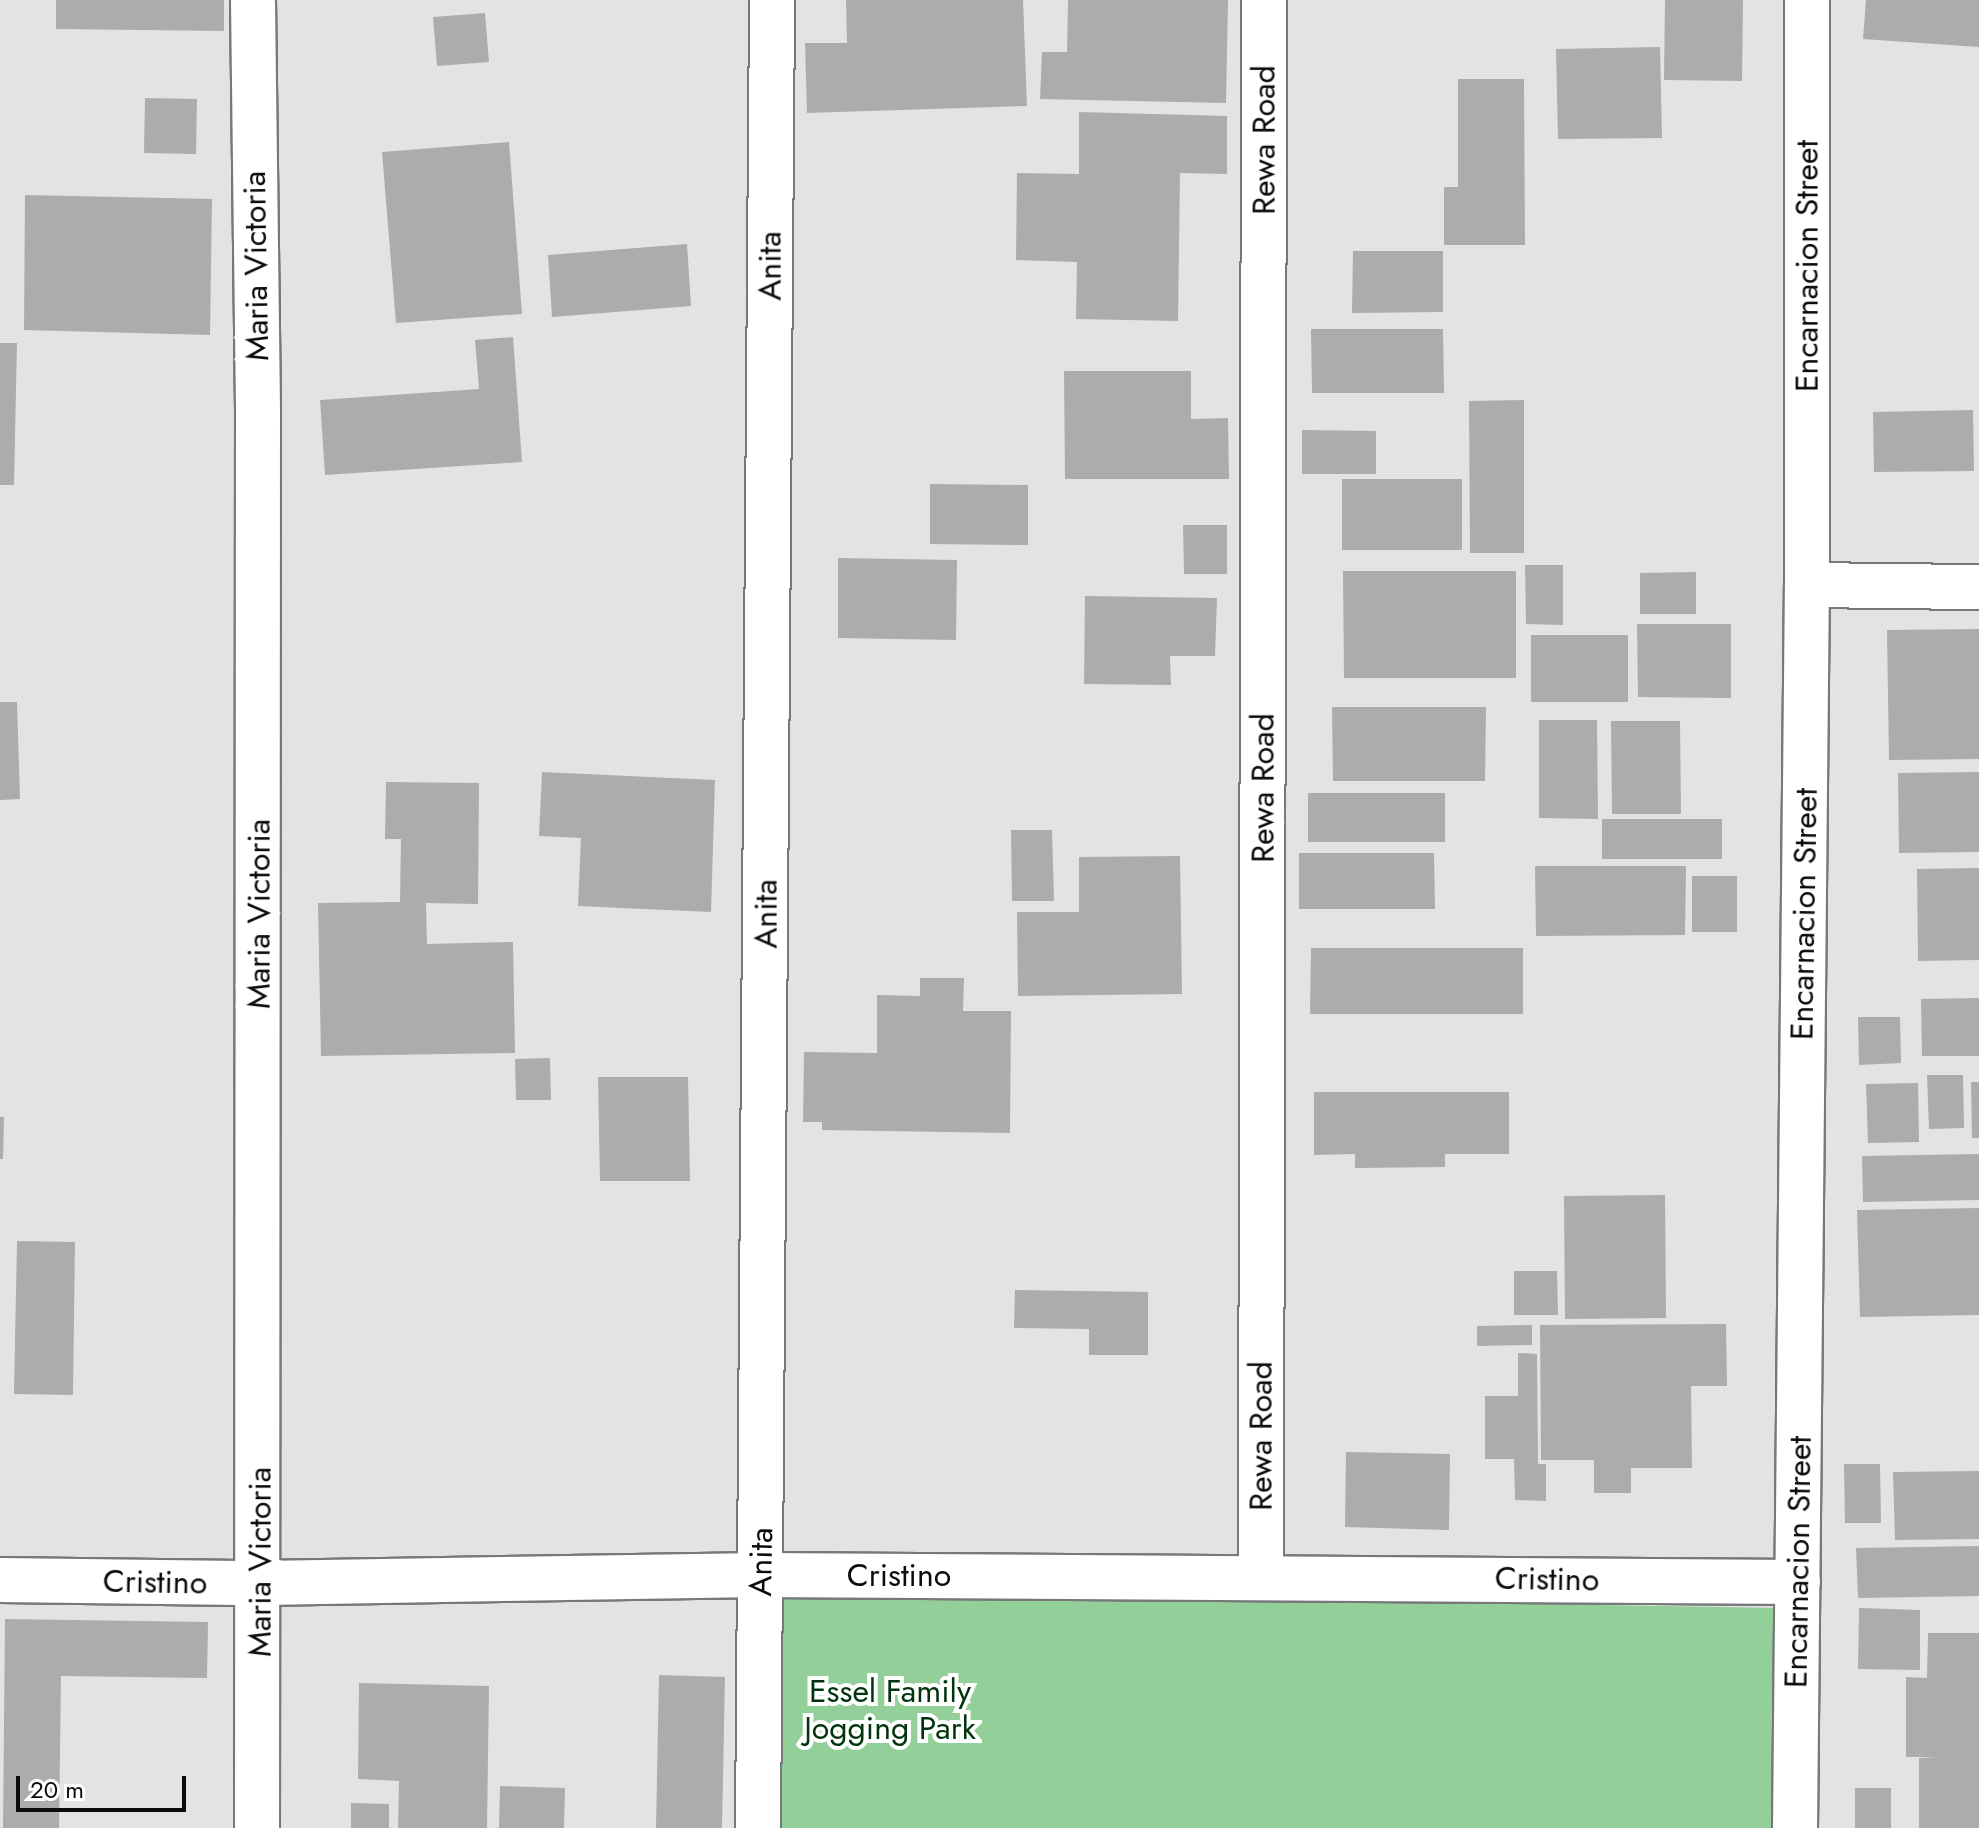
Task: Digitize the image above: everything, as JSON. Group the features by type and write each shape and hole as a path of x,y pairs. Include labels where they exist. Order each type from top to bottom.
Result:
{"street":[{"name":"Maria Victoria","path":"253,0 261,1583 257,1828"},
{"name":"Anita","path":"758,1828 772,0"},
{"name":"Rewa Road","path":"1261,1576 1264,0"},
{"name":"Encarnacion Street","path":"1795,1828 1807,585 1807,0"},
{"path":"1807,585 1979,587"},
{"name":"Cristino","path":"0,1580 261,1583 761,1575 1798,1582"}],"green space":[{"name":"Essel Family Jogging Park","path":"774,1591 1781,1608 1778,1828 770,1828"}],"building":[{"path":"56,0 224,0 224,31 56,29"},
{"path":"846,0 1023,0 1027,106 807,113 805,43 847,43"},
{"path":"1068,0 1228,0 1226,103 1040,99 1042,52 1067,52"},
{"path":"1665,0 1743,0 1742,81 1664,80"},
{"path":"1866,0 1979,0 1979,47 1863,39"},
{"path":"485,13 489,62 437,66 433,17"},
{"path":"1660,47 1662,138 1558,139 1556,49"},
{"path":"1458,79 1524,79 1525,245 1444,245 1444,187 1458,187"},
{"path":"145,98 197,99 196,154 144,153"},
{"path":"1079,112 1227,116 1227,174 1180,173 1178,321 1076,319 1077,262 1016,260 1017,173 1079,174"},
{"path":"509,142 522,314 396,323 382,152"},
{"path":"25,195 212,199 210,335 24,330"},
{"path":"687,244 691,306 552,317 548,255"},
{"path":"1353,251 1443,251 1443,312 1352,313"},
{"path":"1311,329 1443,329 1444,393 1312,393"},
{"path":"513,337 522,462 325,475 320,400 479,389 475,340"},
{"path":"0,343 17,343 14,485 0,485"},
{"path":"1064,371 1191,371 1191,419 1228,418 1229,479 1065,479"},
{"path":"1524,400 1524,553 1470,553 1469,401"},
{"path":"1973,410 1974,471 1874,472 1873,412"},
{"path":"1302,430 1376,431 1376,474 1302,474"},
{"path":"1342,479 1462,479 1462,550 1342,550"},
{"path":"930,484 1028,485 1028,545 930,544"},
{"path":"1183,525 1227,525 1227,574 1184,574"},
{"path":"838,558 957,560 956,640 838,638"},
{"path":"1525,565 1563,565 1563,625 1526,624"},
{"path":"1343,571 1516,571 1516,678 1344,678"},
{"path":"1696,572 1696,614 1640,614 1640,573"},
{"path":"1085,596 1217,598 1215,656 1170,656 1171,685 1084,684"},
{"path":"1637,624 1731,624 1731,698 1638,697"},
{"path":"1979,629 1979,759 1889,760 1887,630"},
{"path":"1531,635 1628,635 1628,702 1531,702"},
{"path":"0,702 17,702 20,799 0,800"},
{"path":"1332,707 1486,707 1485,781 1333,781"},
{"path":"1539,720 1597,720 1598,819 1539,818"},
{"path":"1611,721 1680,721 1681,814 1612,814"},
{"path":"542,772 715,780 711,912 578,906 581,838 539,836"},
{"path":"1979,772 1979,852 1899,853 1898,773"},
{"path":"386,782 479,783 478,904 426,903 427,944 513,942 515,1053 321,1056 318,903 400,902 401,839 385,839"},
{"path":"1308,793 1445,793 1445,842 1308,842"},
{"path":"1602,819 1722,819 1722,859 1602,859"},
{"path":"1011,830 1052,830 1054,901 1012,901"},
{"path":"1299,853 1434,853 1435,909 1299,909"},
{"path":"1180,856 1182,994 1018,996 1017,912 1079,912 1079,857"},
{"path":"1535,866 1686,866 1685,935 1536,936"},
{"path":"1979,868 1979,960 1918,961 1917,869"},
{"path":"1692,876 1737,876 1737,932 1692,932"},
{"path":"1311,948 1523,948 1523,1014 1310,1014"},
{"path":"920,978 964,978 963,1011 1011,1011 1010,1133 822,1130 822,1122 803,1122 804,1052 877,1053 877,995 920,996"},
{"path":"1979,998 1979,1056 1922,1056 1921,999"},
{"path":"1858,1017 1900,1017 1901,1063 1859,1065"},
{"path":"550,1058 551,1100 516,1100 515,1059"},
{"path":"1927,1075 1963,1075 1964,1128 1929,1129"},
{"path":"598,1077 688,1077 690,1181 600,1181"},
{"path":"1971,1082 1979,1082 1979,1138 1972,1138"},
{"path":"1918,1083 1919,1142 1868,1143 1866,1084"},
{"path":"1314,1092 1509,1092 1509,1154 1445,1154 1445,1167 1355,1168 1355,1154 1314,1155"},
{"path":"0,1117 4,1117 3,1159 0,1159"},
{"path":"1979,1154 1979,1200 1863,1202 1862,1156"},
{"path":"1665,1195 1666,1318 1565,1319 1564,1196"},
{"path":"1979,1208 1979,1315 1860,1317 1857,1210"},
{"path":"17,1241 75,1242 73,1395 14,1394"},
{"path":"1514,1271 1557,1271 1558,1315 1514,1315"},
{"path":"1015,1290 1148,1292 1148,1355 1089,1355 1089,1329 1014,1328"},
{"path":"1726,1324 1727,1386 1691,1386 1692,1468 1631,1468 1631,1493 1594,1493 1594,1460 1541,1460 1540,1325"},
{"path":"1532,1325 1532,1345 1477,1346 1477,1326"},
{"path":"1518,1353 1537,1354 1538,1464 1546,1464 1546,1501 1515,1500 1514,1459 1485,1459 1485,1396 1518,1396"},
{"path":"1346,1452 1450,1454 1449,1530 1345,1527"},
{"path":"1844,1464 1880,1464 1881,1523 1845,1523"},
{"path":"1979,1471 1979,1539 1895,1540 1893,1472"},
{"path":"1979,1546 1979,1596 1858,1598 1856,1548"},
{"path":"1859,1608 1920,1610 1920,1670 1858,1669"},
{"path":"5,1619 208,1622 207,1678 61,1676 59,1828 3,1828"},
{"path":"1928,1633 1979,1633 1979,1828 1919,1828 1919,1758 1938,1757 1906,1757 1906,1677 1927,1678"},
{"path":"659,1675 725,1677 722,1828 656,1828"},
{"path":"359,1683 489,1686 487,1828 398,1828 399,1781 358,1779"},
{"path":"500,1786 565,1788 564,1828 499,1828"},
{"path":"1855,1788 1891,1788 1891,1828 1855,1828"},
{"path":"351,1803 389,1804 389,1828 351,1828"}]}
